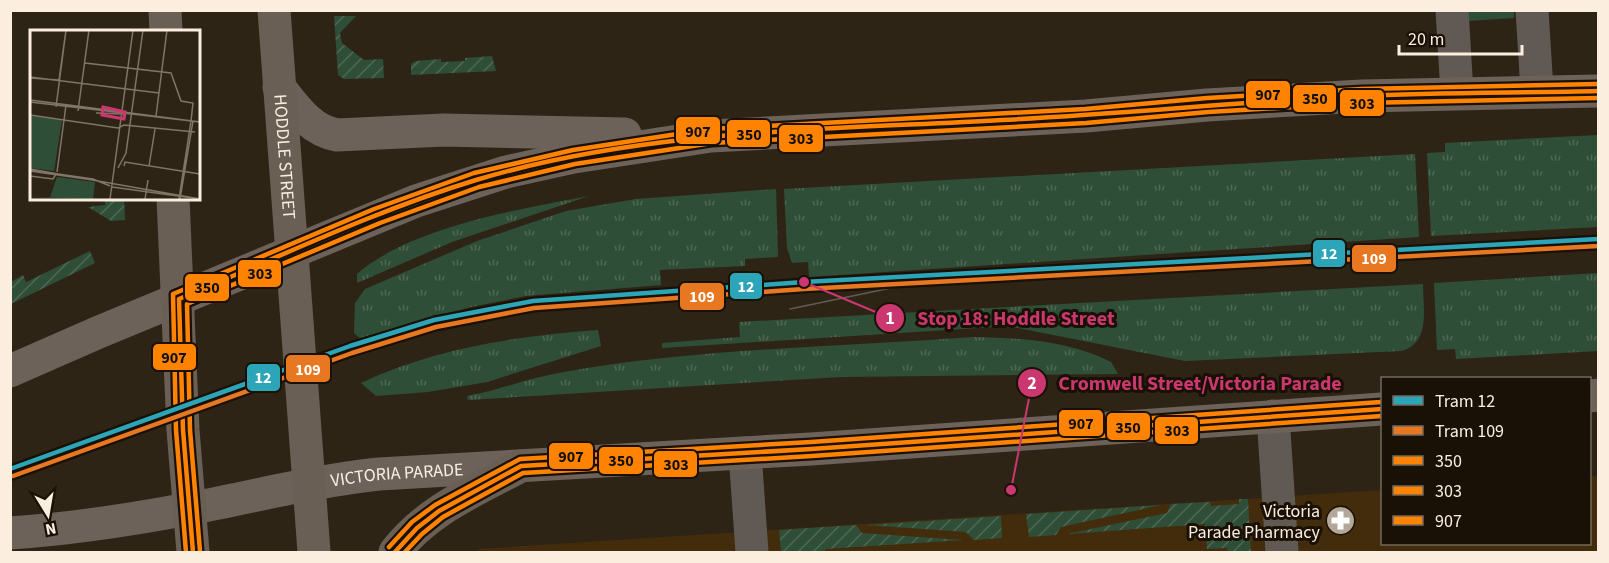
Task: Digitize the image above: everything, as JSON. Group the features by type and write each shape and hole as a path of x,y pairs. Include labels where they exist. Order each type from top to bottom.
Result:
{"highway":[{"path":"165,10 166,30"},
{"name":"HODDLE STREET","path":"274,10 314,552"},
{"path":"173,200 193,552"},
{"path":"395,552 417,528 439,511 521,466"}],"main road":[{"path":"279,87 310,122 323,131 337,135 466,130 711,136 1086,116 1207,105 1362,96 1537,90 1599,91"},
{"path":"10,371 397,209 496,175 574,157 711,136"},
{"name":"VICTORIA PARADE","path":"10,533 75,528 189,509 308,484 379,474 745,453 1381,409"}],"street":[{"path":"1452,10 1457,93"},
{"path":"1532,10 1537,90"},
{"path":"1273,416 1282,552"},
{"path":"745,453 752,552"}],"shaded area":[{"path":"1591,476 1598,476 1598,552 479,552 479,549 1381,490 1381,545 1591,545"}],"green space":[{"path":"1468,11 1514,11 1514,18 1468,21"},
{"path":"334,16 356,16 340,33 342,43 364,60 383,59 384,78 344,79 338,75"},
{"path":"492,56 496,71 411,75 411,64 416,61 441,59 441,62 465,61 465,58"},
{"path":"1598,135 1598,227 1431,236 1427,153 1445,152 1445,143"},
{"path":"1415,154 1419,237 809,277 808,262 792,263 787,248 784,189"},
{"path":"776,189 778,257 745,259 745,266 660,270 661,285 526,296 471,307 360,338 354,333 355,303 365,289 477,241 566,211 636,199"},
{"path":"589,196 452,242 357,283 357,274 380,258 436,232 500,214"},
{"path":"105,200 124,200 125,220 111,221 88,207 105,205"},
{"path":"90,251 95,263 11,304 11,282 23,275 26,282"},
{"path":"1598,273 1598,351 1456,359 1455,349 1437,350 1434,283"},
{"path":"1423,284 1424,314 1421,333 1411,347 1401,351 1185,361 1018,328 994,327 662,348 662,343 740,337 739,322"},
{"path":"598,330 601,346 487,382 428,392 376,396 361,383 447,352 507,340"},
{"path":"974,337 1027,340 1079,349 1111,362 1118,374 841,377 468,400 467,396 552,374 666,358 769,349"},
{"path":"1239,499 1248,499 1251,552 1228,552 1227,548 1207,549 1205,524 1067,534 1167,513 1171,504 1210,502 1211,506 1239,504"},
{"path":"1161,505 1061,527 1056,535 1029,537 1026,514"},
{"path":"1001,516 1002,538 974,540 966,532 866,525"},
{"path":"856,525 862,533 963,540 825,549 825,552 781,552 779,530"}],"tram line":[{"name":"12","path":"10,469 350,346 434,320 533,301 804,282 1598,239"},
{"name":"109","path":"13,476 352,353 436,327 534,308 804,289 1598,246"},
{"path":"790,309 958,274"}],"transit line":[{"name":"907","path":"186,552 176,430 173,294 374,209 474,173 573,150 710,129 1085,109 1207,98 1362,89 1598,84"},
{"name":"350","path":"193,552 183,430 179,299 363,220 438,192 540,163 671,141 737,135 1358,96 1598,91"},
{"name":"303","path":"200,551 190,430 187,304 380,223 479,187 575,164 712,143 1086,123 1208,112 1362,103 1598,98"},
{"name":"907","path":"389,547 412,522 435,505 520,459 811,442 1381,402"},
{"name":"350","path":"395,552 417,528 439,511 521,466 811,449 1381,409"},
{"name":"303","path":"405,552 443,517 523,473 812,456 1381,416"}],"place":[{"name":"Stop 18: Hoddle Street","path":"804,282"},
{"name":"Cromwell Street/Victoria Parade","path":"1011,490"},
{"name":"Victoria Parade Pharmacy","path":"1341,521"}]}
